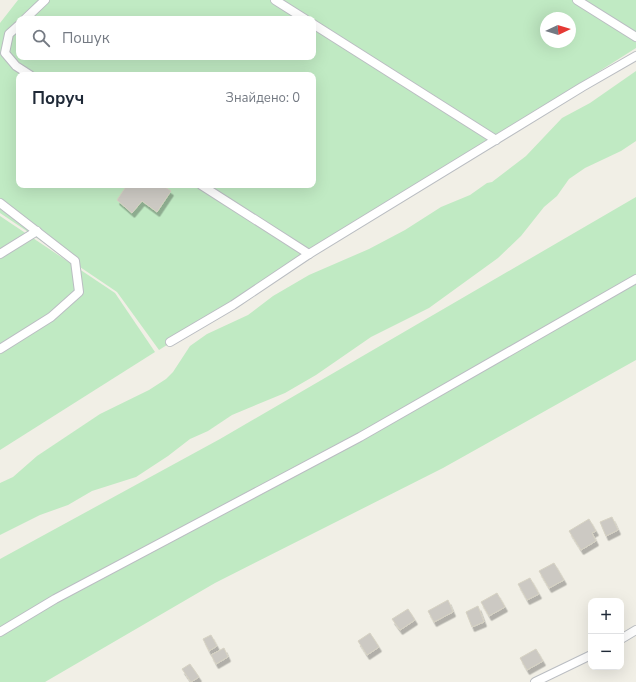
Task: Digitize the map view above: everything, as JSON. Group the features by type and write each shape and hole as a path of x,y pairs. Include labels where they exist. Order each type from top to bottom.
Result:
{"lane":[{"path":"28,16 45,0"},
{"path":"276,0 300,16"},
{"path":"577,0 636,37"},
{"path":"316,26 496,140"},
{"path":"16,28 9,34 3,52 16,66 25,72"},
{"path":"170,342 233,305 309,254 582,87 636,56"},
{"path":"206,188 309,254"},
{"path":"0,203 75,261 79,292 51,317 0,349"},
{"path":"0,254 37,231"},
{"path":"0,632 55,599 360,437 636,279"},
{"path":"624,637 636,630"},
{"path":"535,682 588,656"}],"green space":[{"path":"18,0 636,0 636,48 159,350 117,292 0,213 0,23"},
{"path":"636,71 636,141 621,151 585,168 569,179 557,196 544,207 521,236 498,258 429,308 371,337 316,375 285,393 232,415 208,431 190,439 168,456 136,477 92,491 68,505 40,515 0,535 0,483 13,477 37,456 100,414 149,390 166,379 173,372 190,346 207,334 248,315 273,296 309,275 369,249 405,230 441,207 470,195 487,183 492,182 526,156 562,118 590,103"},
{"path":"636,197 636,360 443,468 215,583 45,682 0,682 0,559 220,439"},
{"path":"0,216 115,293 155,352 0,450"}],"building":[{"path":"125,188 166,188 171,191 157,212 142,201 132,213 117,200"},
{"path":"612,517 618,530 606,536 600,522"},
{"path":"589,519 596,531 592,533 596,541 581,550 569,531"},
{"path":"554,563 564,580 549,588 539,571"},
{"path":"530,578 539,594 527,600 518,584"},
{"path":"497,593 505,607 489,616 481,602"},
{"path":"448,600 453,612 434,622 428,611"},
{"path":"478,606 484,622 472,627 466,612"},
{"path":"408,609 415,620 400,630 392,619"},
{"path":"370,633 379,647 367,655 358,641"},
{"path":"211,635 217,646 209,651 203,639"},
{"path":"224,648 228,657 216,664 211,655"},
{"path":"536,649 543,661 527,670 520,658"},
{"path":"190,664 199,677 191,682 182,669"}]}
